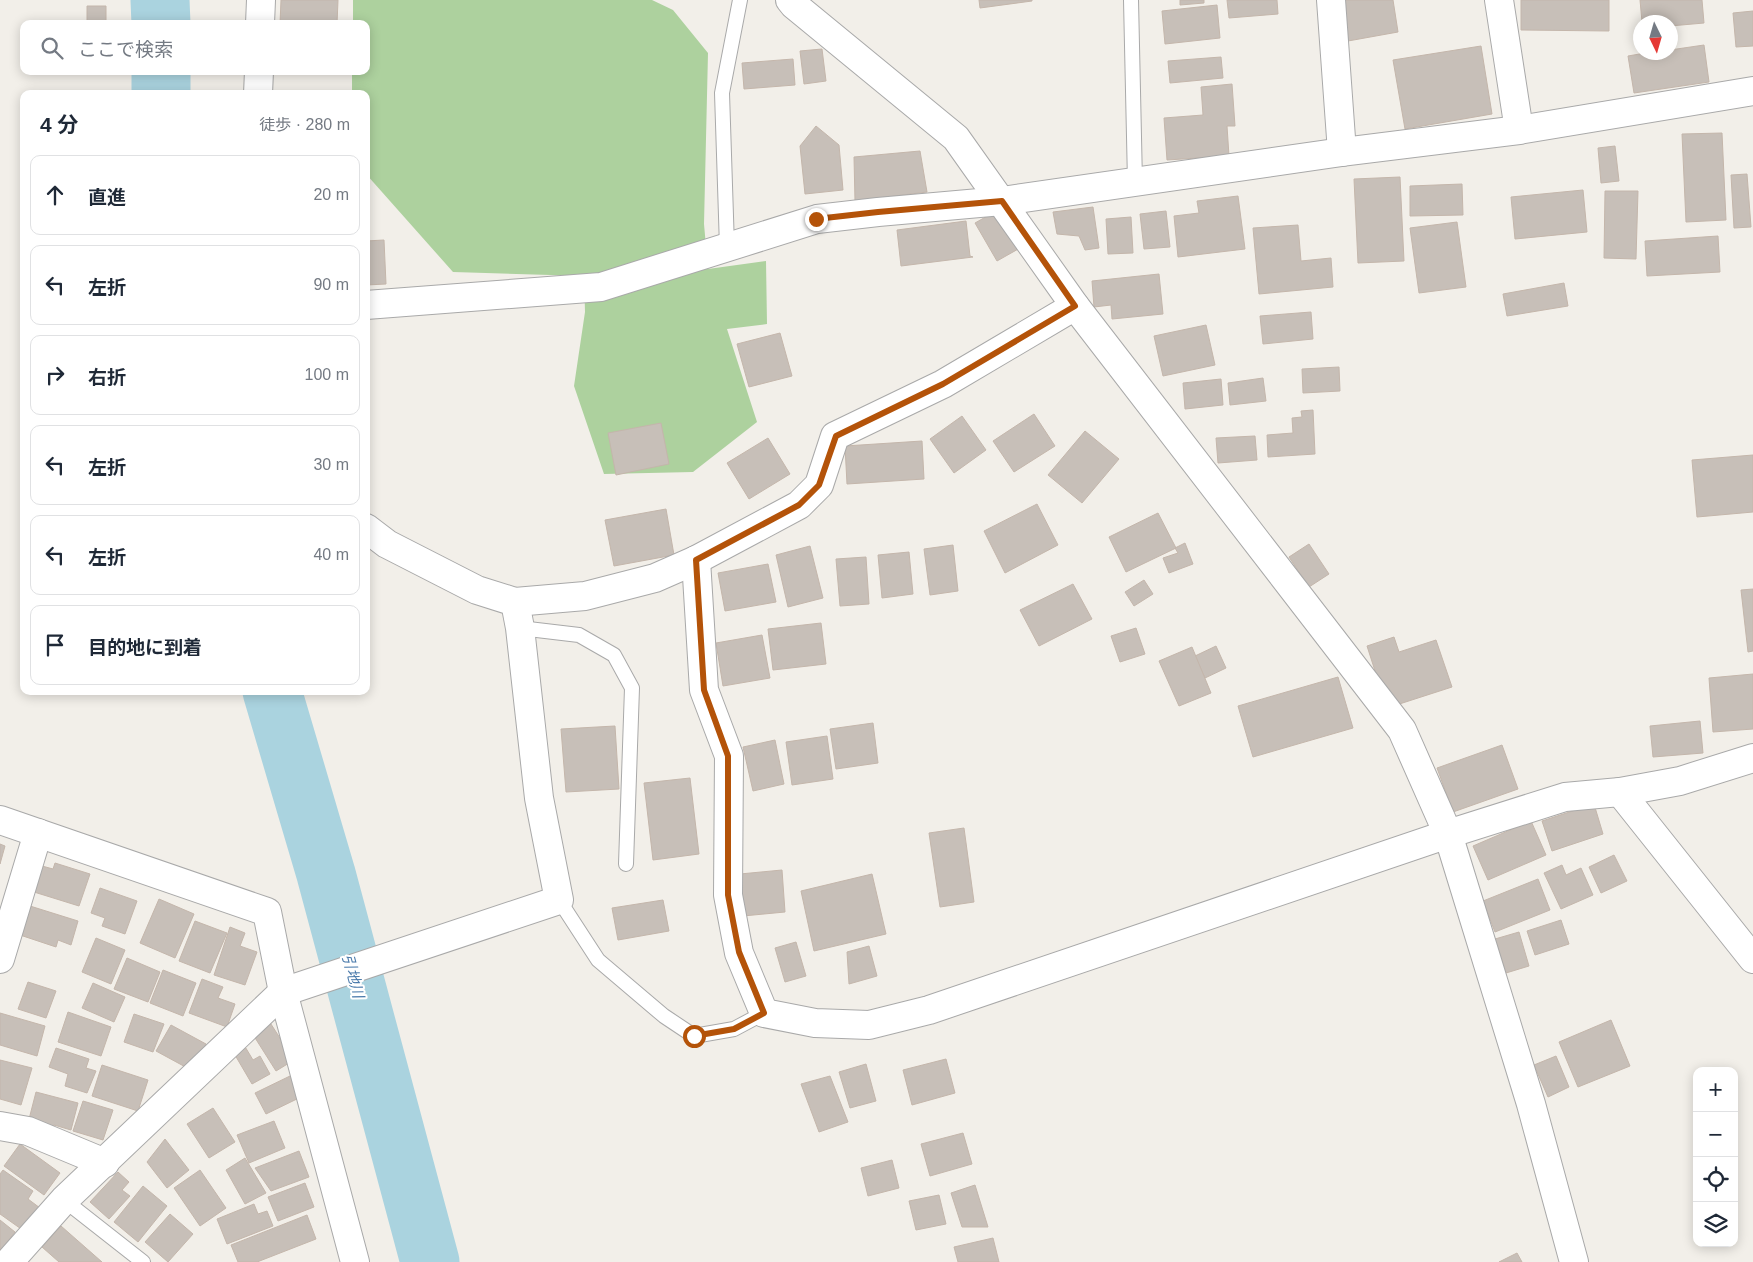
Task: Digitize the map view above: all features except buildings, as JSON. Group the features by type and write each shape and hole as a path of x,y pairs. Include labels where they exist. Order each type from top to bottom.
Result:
{"street":[{"path":"260,20 261,0"},
{"path":"790,0 802,12 956,138 1075,306 1402,730 1448,834 1531,1104 1574,1262"},
{"path":"1331,0 1342,152"},
{"path":"1499,0 1519,130"},
{"path":"258,90 259,75"},
{"path":"370,305 601,287 816,219 1002,201 1342,152 1519,130 1753,91"},
{"path":"370,531 387,544 477,590 515,602 585,596 655,578 696,560 799,505 819,485 836,436 943,384 1075,306"},
{"path":"696,560 704,690 728,756 728,895 739,952 764,1013 815,1023 869,1025 928,1010 1448,834 1565,797 1620,792 1680,781 1753,758"},
{"path":"9,1262 64,1200 295,988 560,900 539,798 520,628 515,602"},
{"path":"1620,792 1753,958"},
{"path":"0,820 267,912 295,988 355,1262"},
{"path":"0,959 38,833"},
{"path":"0,1126 28,1131 104,1163"}],"lane":[{"path":"727,247 722,93 740,0"},
{"path":"1131,0 1135,182"},
{"path":"520,628 579,635 614,655 632,688 626,864"},
{"path":"560,900 598,960 664,1016 694,1036 734,1029 764,1013"},
{"path":"64,1200 143,1262"}],"green space":[{"path":"353,0 652,0 673,10 708,53 704,224 708,269 766,261 767,324 727,329 757,422 693,472 604,474 574,386 585,312 584,276 453,272 370,179 370,90 352,90 352,75 370,75 370,20 353,20"}],"waterway":[{"name":"引地川","path":"160,0 161,20"},
{"name":"引地川","path":"161,75 161,90"},
{"name":"引地川","path":"273,695 326,874 430,1262"}],"route":[{"path":"694,1036 734,1029 764,1013 739,952 728,895 728,756 704,690 696,560 799,505 819,485 836,436 943,384 1075,306 1002,201 816,219"}]}
